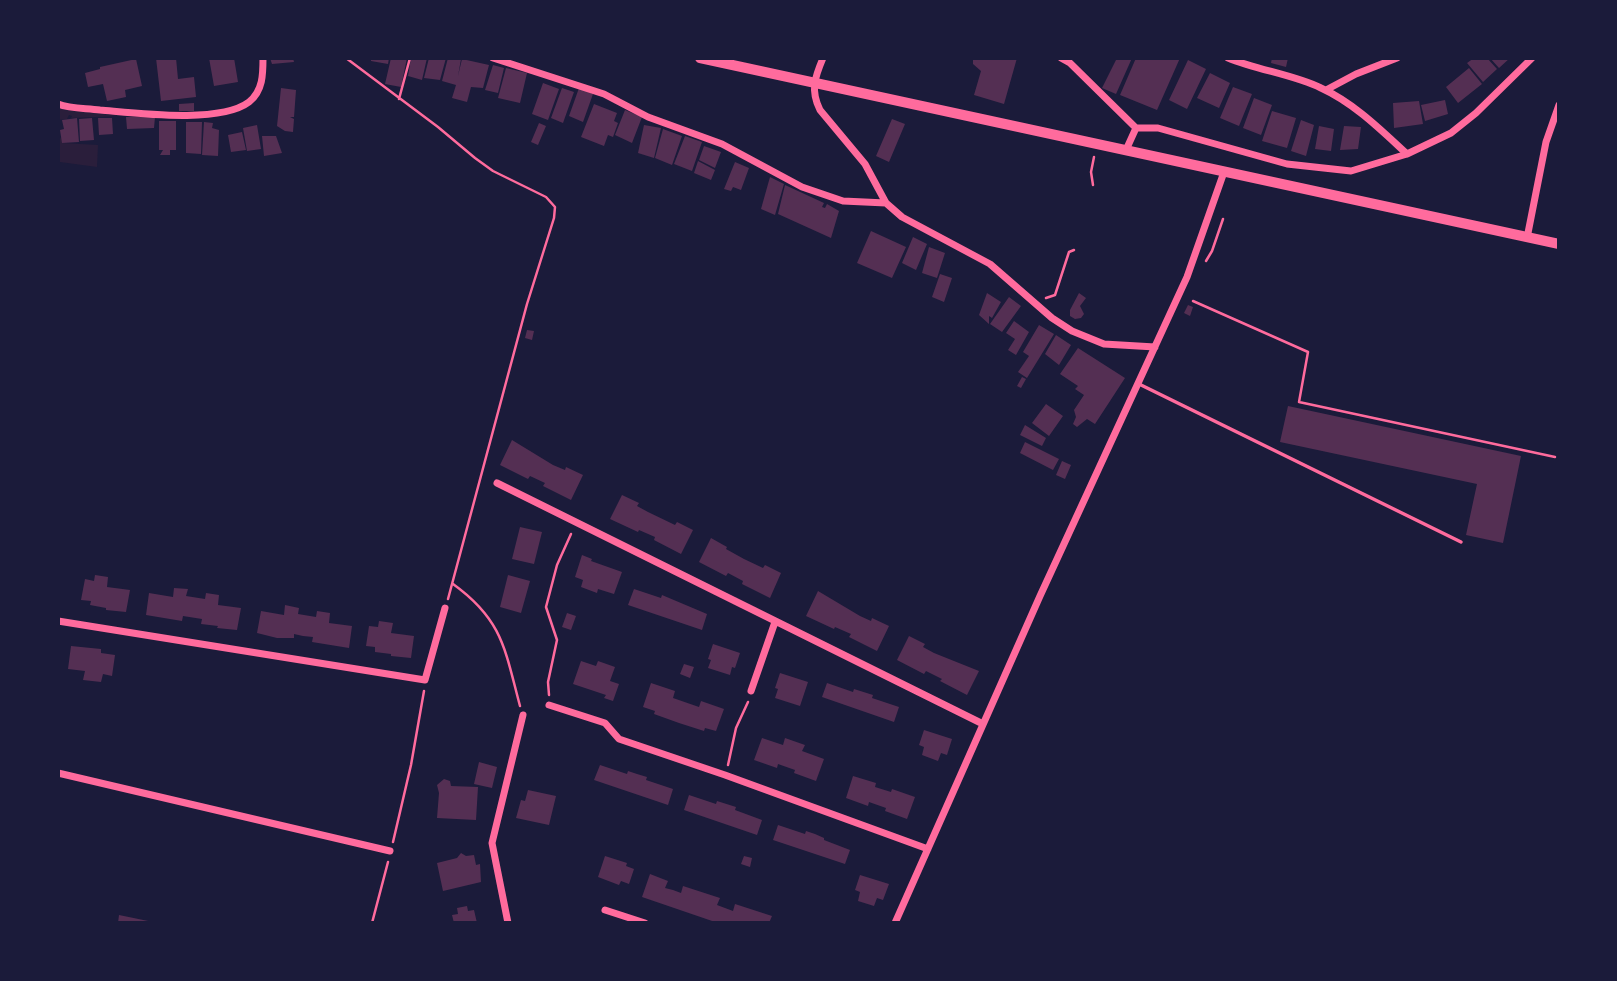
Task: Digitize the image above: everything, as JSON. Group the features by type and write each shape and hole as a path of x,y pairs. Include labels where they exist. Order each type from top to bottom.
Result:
{"main road":[{"path":"700,58 1559,244"}],"street":[{"path":"58,104 136,114 210,114 232,110 251,100 259,90 263,58"},
{"path":"493,58 604,94 648,117 722,144 802,187 843,201 886,203"},
{"path":"823,58 813,82 820,110 865,164 886,203 902,217 990,264 1062,325 1094,341 1155,347"},
{"path":"1061,58 1070,63 1136,128 1158,128 1287,164 1351,171 1407,153 1438,140 1461,126 1532,58"},
{"path":"1228,58 1326,90 1375,124 1407,153"},
{"path":"1326,90 1356,74 1397,58"},
{"path":"1527,238 1546,142 1559,105"},
{"path":"1126,150 1136,128"},
{"path":"895,923 1136,383 1193,262 1224,172"},
{"path":"496,483 983,724"},
{"path":"58,621 425,680 445,608"},
{"path":"751,691 775,622"},
{"path":"549,705 605,723 620,739 928,849"},
{"path":"508,923 492,842 523,715"},
{"path":"58,774 390,852"},
{"path":"605,910 645,923"}],"lane":[{"path":"1136,383 1461,542"}],"path":[{"path":"346,58 438,127 475,159 493,171 547,197 555,207 555,218 522,324 445,608"},
{"path":"400,99 410,58"},
{"path":"1093,185 1091,172 1095,153"},
{"path":"1034,302 1055,295 1069,252 1074,250"},
{"path":"1193,301 1308,352 1299,402 1555,457"},
{"path":"549,705 548,681 557,640 546,607 557,565 575,524"},
{"path":"452,583 475,600 500,634 523,715"},
{"path":"372,923 411,765 425,680"},
{"path":"725,775 736,728 751,691"}],"shaded area":[{"path":"58,107 64,110 121,116 71,118 69,115 67,119 58,120"},
{"path":"58,125 63,143 98,145 97,167 60,162"}],"building":[{"path":"156,58 176,58 178,79 194,77 196,97 161,101"},
{"path":"209,58 234,58 238,82 214,86"},
{"path":"270,58 293,58 294,62 272,64"},
{"path":"371,58 389,58 388,64 371,61"},
{"path":"391,58 407,58 401,87 385,84"},
{"path":"411,58 427,58 422,80 408,76"},
{"path":"429,58 446,58 440,80 424,78"},
{"path":"448,58 461,59 458,76 462,59 489,65 483,88 471,87 467,102 452,98 456,85 442,81"},
{"path":"973,58 1017,58 1004,104 974,95 981,71 973,64"},
{"path":"1117,58 1132,58 1116,94 1102,88"},
{"path":"1136,58 1180,58 1157,110 1120,95"},
{"path":"1272,58 1288,58 1286,67 1271,63"},
{"path":"1474,58 1487,58 1497,69 1483,82 1467,63"},
{"path":"1490,58 1510,58 1499,68"},
{"path":"136,59 142,86 125,90 126,97 107,101 103,84 88,87 85,73"},
{"path":"1188,60 1206,69 1187,109 1169,100"},
{"path":"493,65 504,68 498,93 485,90"},
{"path":"506,68 527,73 520,103 498,98"},
{"path":"1469,68 1482,84 1458,103 1446,87"},
{"path":"1210,73 1230,83 1219,108 1197,98"},
{"path":"543,83 559,89 548,120 532,114"},
{"path":"1233,87 1252,94 1239,126 1220,118"},
{"path":"281,88 296,90 294,117 290,117 294,119 293,132 277,126"},
{"path":"562,88 574,92 563,123 551,118"},
{"path":"579,88 593,94 583,122 569,116"},
{"path":"1254,98 1272,105 1261,135 1243,128"},
{"path":"1445,100 1448,114 1425,121 1421,105"},
{"path":"1419,101 1423,124 1394,128 1393,103"},
{"path":"194,103 194,111 179,111 179,104"},
{"path":"594,104 617,113 614,121 618,123 613,137 608,135 604,146 581,137"},
{"path":"625,110 642,117 632,143 615,135"},
{"path":"1272,111 1296,118 1287,148 1262,141"},
{"path":"126,117 155,117 154,128 127,129"},
{"path":"77,118 79,142 62,143 62,120"},
{"path":"92,118 94,140 80,141 79,119"},
{"path":"98,118 112,118 113,134 99,135"},
{"path":"892,119 905,124 889,162 876,156"},
{"path":"1301,120 1314,125 1306,156 1291,151"},
{"path":"159,121 176,121 176,150 170,150 170,155 160,155 163,150 159,150"},
{"path":"186,122 202,122 201,154 186,153"},
{"path":"204,122 213,123 212,128 219,130 218,156 202,155"},
{"path":"539,123 546,126 538,145 531,142"},
{"path":"257,125 261,149 247,151 243,128"},
{"path":"644,125 661,128 654,158 638,153"},
{"path":"1319,126 1334,129 1331,151 1315,149"},
{"path":"1344,126 1361,127 1358,149 1340,150"},
{"path":"663,129 682,136 672,165 655,158"},
{"path":"242,132 246,150 231,152 228,135"},
{"path":"262,136 276,136 282,153 264,156"},
{"path":"685,136 702,142 692,171 674,164"},
{"path":"704,146 721,152 715,168 699,160"},
{"path":"698,161 715,170 711,180 694,173"},
{"path":"735,162 749,168 741,190 733,187 731,191 724,189"},
{"path":"770,177 784,184 775,215 761,209"},
{"path":"785,185 824,203 822,207 825,208 827,204 839,211 831,238 778,214"},
{"path":"871,231 906,247 892,278 857,263"},
{"path":"913,237 927,244 916,270 902,263"},
{"path":"929,247 945,253 937,278 922,273"},
{"path":"940,274 952,278 944,302 932,297"},
{"path":"987,293 1001,302 992,318 989,316 989,324 979,315"},
{"path":"1079,293 1086,298 1080,306 1084,314 1075,319 1070,316 1070,310"},
{"path":"1009,297 1021,306 1002,332 990,324"},
{"path":"1188,305 1193,307 1190,316 1184,313"},
{"path":"1014,321 1029,332 1016,355 1008,350 1015,339 1006,333"},
{"path":"1039,325 1054,334 1027,378 1018,372 1029,356 1023,352"},
{"path":"527,330 534,331 532,340 525,338"},
{"path":"1056,335 1071,345 1059,365 1045,354"},
{"path":"1078,348 1125,378 1095,424 1087,419 1077,427 1073,424 1076,417 1074,410 1084,395 1075,389 1078,386 1060,374"},
{"path":"1022,377 1026,379 1021,388 1017,386"},
{"path":"1046,404 1063,416 1049,436 1032,423"},
{"path":"1288,406 1521,456 1503,543 1466,535 1477,484 1280,442"},
{"path":"1025,425 1046,438 1042,446 1020,435"},
{"path":"512,440 553,465 565,470 566,467 583,475 571,500 543,486 545,483 530,476 528,479 500,465"},
{"path":"1025,442 1059,459 1053,470 1020,453"},
{"path":"1062,461 1071,465 1065,479 1056,475"},
{"path":"622,495 639,503 637,506 648,512 693,530 681,554 654,540 655,537 610,519"},
{"path":"520,527 542,532 534,564 512,559"},
{"path":"711,538 744,559 781,573 770,598 742,584 743,581 728,573 726,576 699,562"},
{"path":"582,555 622,572 614,594 598,589 597,593 581,587 583,580 575,577"},
{"path":"95,575 108,577 107,587 130,590 126,612 106,610 90,605 91,601 81,600 85,579 94,581"},
{"path":"508,575 530,581 521,613 500,607"},
{"path":"174,588 188,589 186,596 205,599 206,593 219,595 218,605 241,608 237,630 201,624 202,619 183,616 182,621 146,615 149,593 173,597"},
{"path":"634,589 661,598 662,595 707,614 702,630 628,605"},
{"path":"818,591 860,616 889,626 877,651 849,637 851,634 806,616"},
{"path":"285,605 299,608 298,614 316,617 317,611 330,613 329,623 352,626 349,648 312,642 313,637 294,634 294,638 277,638 257,633 261,611 284,615"},
{"path":"567,613 576,616 571,630 562,627"},
{"path":"379,621 393,623 391,633 414,636 411,658 375,652 375,647 366,646 369,626 378,627"},
{"path":"909,636 925,644 923,647 934,653 979,671 967,695 926,671 924,674 897,660"},
{"path":"713,644 740,653 730,675 708,668"},
{"path":"71,646 101,649 101,653 115,655 112,676 103,674 101,682 83,680 85,671 68,669"},
{"path":"581,661 596,666 598,661 615,667 610,681 619,684 613,701 604,698 606,695 573,684"},
{"path":"684,664 694,667 690,678 680,674"},
{"path":"780,673 808,682 800,706 775,698"},
{"path":"651,683 675,691 673,698 699,707 701,701 724,709 716,731 705,728 704,731 679,723 643,707"},
{"path":"827,683 853,692 854,689 873,695 872,698 899,707 894,722 822,697"},
{"path":"924,730 952,739 947,755 941,753 938,761 922,755 924,747 919,745"},
{"path":"762,738 783,745 785,738 805,745 802,751 824,759 816,781 778,764 777,768 754,760"},
{"path":"479,762 497,767 492,788 474,784"},
{"path":"600,765 647,777 646,780 673,789 668,805 594,780"},
{"path":"853,776 876,783 875,787 891,792 892,789 915,797 907,819 869,802 868,806 846,798"},
{"path":"444,779 450,781 451,786 478,787 476,820 437,818 437,785"},
{"path":"528,790 556,796 549,825 516,818 521,800 525,801"},
{"path":"689,795 736,807 735,810 762,820 757,835 684,810"},
{"path":"778,825 805,834 806,831 815,834 850,850 845,864 773,840"},
{"path":"461,853 466,856 474,855 476,865 480,864 481,882 443,891 437,863 457,858"},
{"path":"605,856 627,863 626,866 634,869 629,884 621,881 619,885 598,877"},
{"path":"744,856 752,858 750,867 741,864"},
{"path":"650,874 668,881 665,888 681,893 683,886 720,898 717,905 733,911 735,904 772,916 769,923 718,923 642,897"},
{"path":"860,875 889,884 883,900 877,898 874,906 858,901 860,892 855,890"},
{"path":"467,906 468,911 474,910 477,923 454,923 452,915 458,914 457,908"},
{"path":"119,915 153,922 153,923 118,923"}]}
